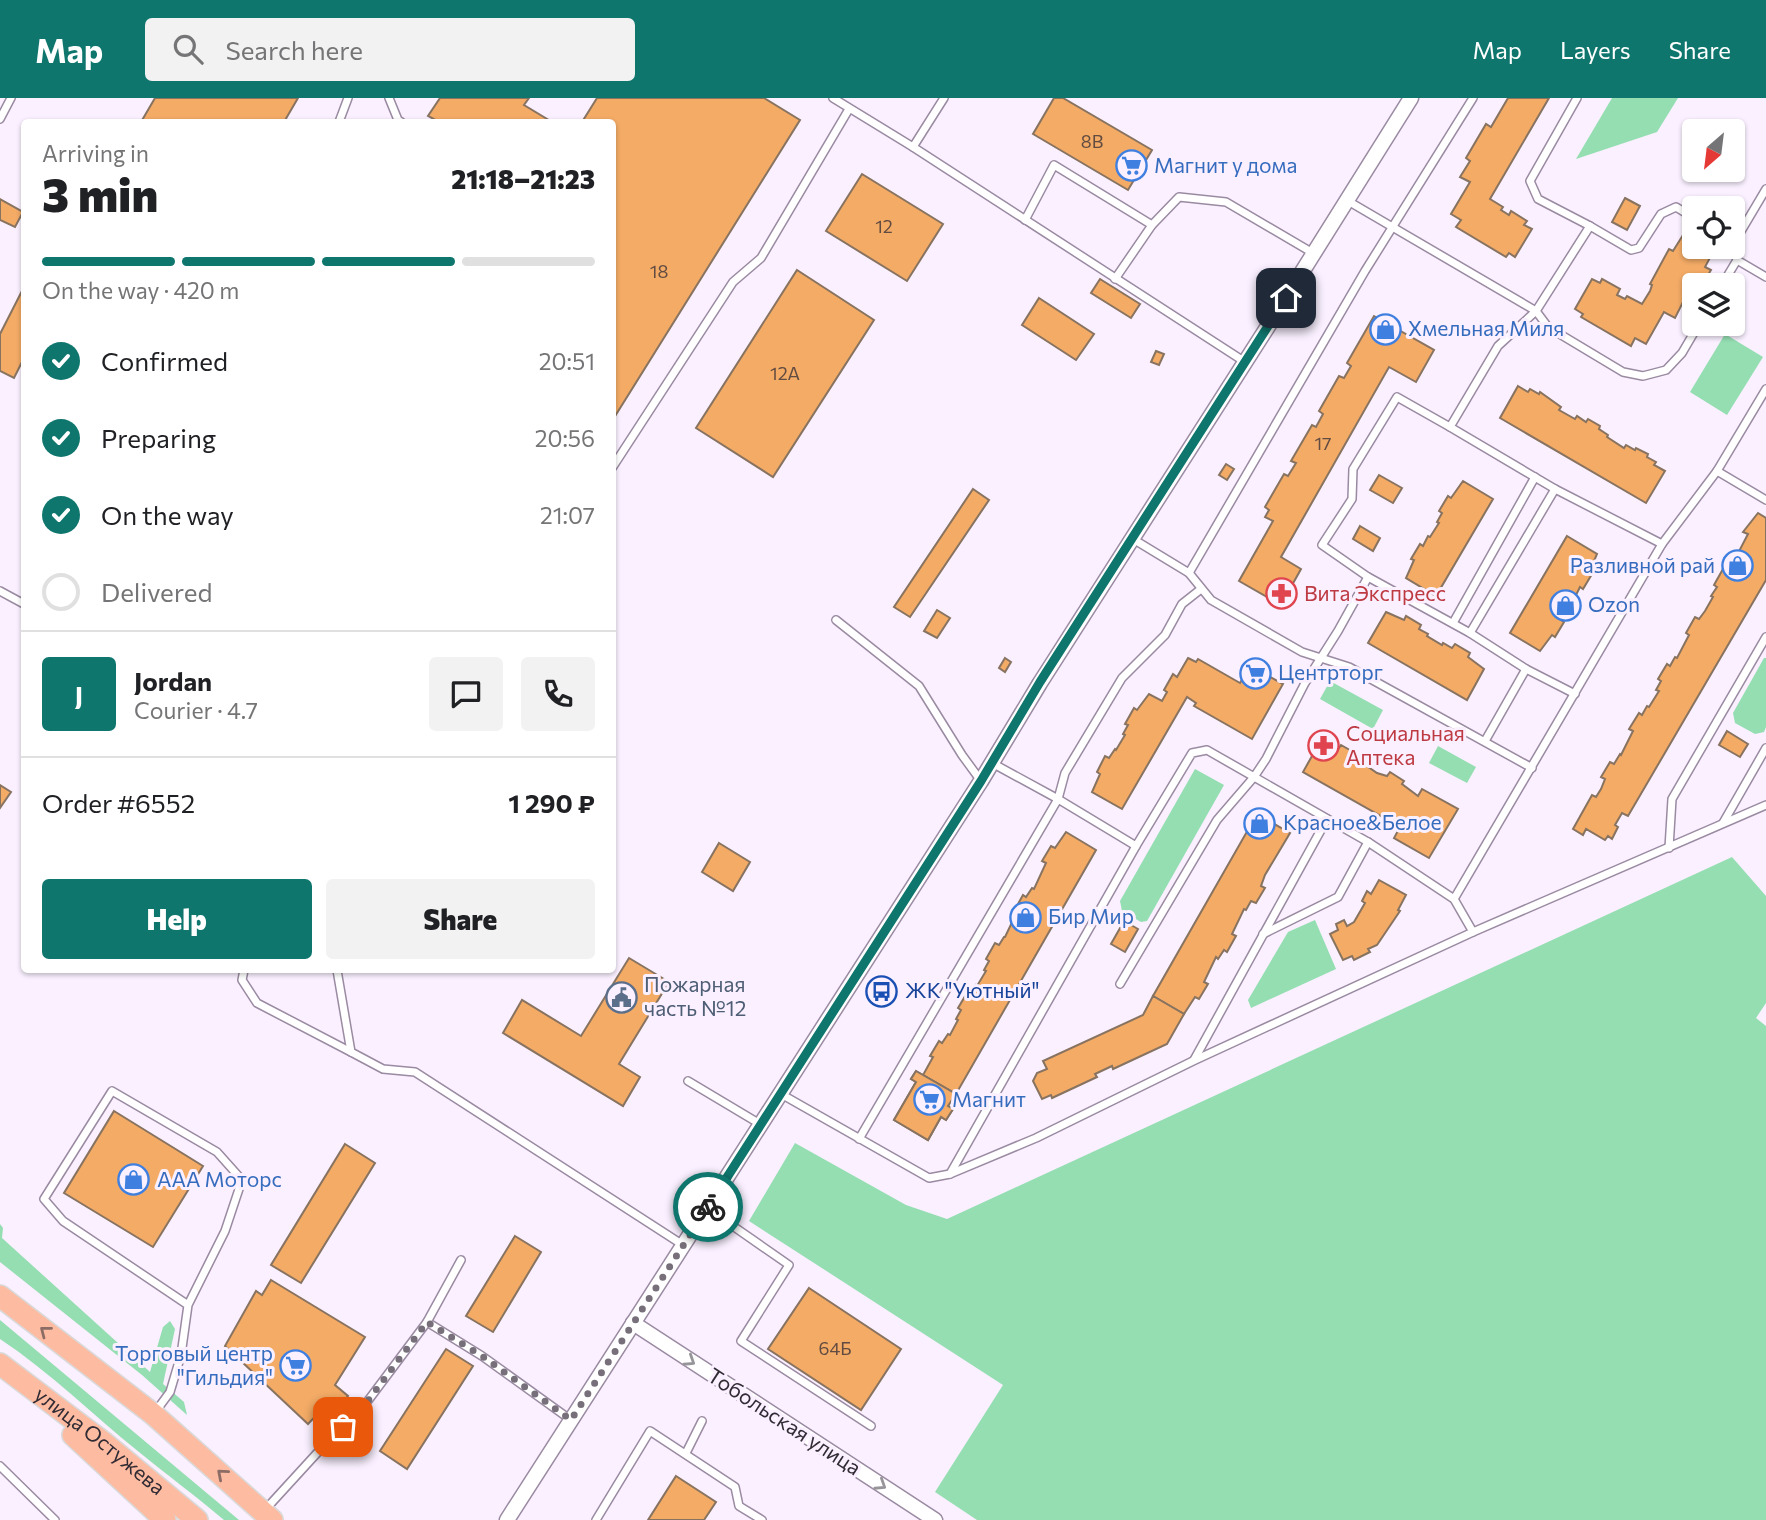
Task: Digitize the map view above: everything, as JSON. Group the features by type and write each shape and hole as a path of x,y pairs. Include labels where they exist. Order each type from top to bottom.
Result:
{"main road":[{"path":"0,1296 153,1414 268,1516"},
{"path":"0,1366 165,1520"},
{"name":"улица Остужева","path":"0,1366 103,1442 197,1520"}],"street":[{"path":"507,1520 981,781 1040,682 1411,98"},
{"name":"Тобольская улица","path":"633,1323 935,1520"}],"lane":[{"path":"0,119 11,98"},
{"path":"340,119 348,98"},
{"path":"389,98 398,119"},
{"path":"833,98 1245,362"},
{"path":"913,147 944,98"},
{"path":"1189,573 1392,226 1473,98"},
{"path":"1577,98 1530,181 1538,199 1631,250 1639,248 1661,214 1676,207 1682,211"},
{"path":"616,462 733,282 761,258 849,109"},
{"path":"1025,220 1054,165 1152,225"},
{"path":"1745,223 1766,189"},
{"path":"1115,279 1152,225 1179,197 1226,202 1313,253"},
{"path":"1347,200 1536,311 1548,327 1623,372 1643,376 1666,370 1682,353 1692,336"},
{"path":"1450,427 1498,346 1536,311 1590,226"},
{"path":"1729,273 1737,260 1766,277"},
{"path":"1454,899 1662,544 1717,471 1766,389"},
{"path":"1575,694 1525,669 1470,633 1368,578 1322,545 1352,499 1353,469 1396,397 1555,489 1662,544"},
{"path":"1717,471 1766,500"},
{"path":"1452,623 1535,477"},
{"path":"1470,633 1555,489"},
{"path":"1132,538 1189,573 1200,589 1222,607 1302,652 1349,667 1532,768"},
{"path":"1120,984 1217,820 1266,759 1318,659 1338,631 1368,578"},
{"path":"859,1139 1058,799 1065,773 1122,678 1165,635 1182,604 1200,589"},
{"path":"0,591 21,602"},
{"path":"835,620 919,686 981,781"},
{"path":"1669,848 1672,799 1766,637"},
{"path":"1485,741 1525,669"},
{"path":"1722,825 1766,748"},
{"path":"950,1174 1136,846 1192,753 1207,750 1368,842 1454,899 1472,932"},
{"path":"992,763 1136,846"},
{"path":"780,1094 929,1178 950,1174 1036,1138 1194,1061 1472,932 1766,804"},
{"path":"1194,1061 1327,819"},
{"path":"1263,934 1338,897 1368,842"},
{"path":"243,973 242,980 257,1003 383,1069 415,1072 683,1246"},
{"path":"338,973 351,1052"},
{"path":"688,1081 761,1125"},
{"path":"153,1414 170,1392 181,1355 188,1304 225,1231 242,1180 218,1152 112,1091 44,1199 63,1222 188,1304"},
{"path":"707,1208 789,1265 741,1341 871,1426"},
{"path":"268,1516 329,1440 358,1414 427,1322 461,1260"},
{"path":"427,1322 482,1356 571,1420"},
{"path":"686,1453 702,1421"},
{"path":"596,1520 650,1431 735,1487 740,1506 762,1520"},
{"path":"0,1466 55,1520"}],"green space":[{"path":"1612,98 1678,98 1657,132 1576,159"},
{"path":"1724,336 1728,336 1763,357 1727,415 1690,392"},
{"path":"1764,658 1766,727 1764,732 1755,734 1735,723 1733,713"},
{"path":"1330,681 1383,710 1373,729 1320,699"},
{"path":"1438,746 1476,767 1467,783 1429,763"},
{"path":"1195,769 1224,785 1147,921 1141,922 1122,911 1120,901"},
{"path":"1732,857 1766,896 1766,1003 1756,1018 1766,1026 1766,1520 977,1520 935,1492 1003,1385 749,1221 795,1143 906,1205 947,1219"},
{"path":"1315,920 1336,969 1251,1008 1248,1000 1288,932"},
{"path":"0,1224 3,1228 2,1238 150,1372 163,1327 170,1321 175,1329 163,1384 184,1402 187,1415 142,1375 0,1262"},
{"path":"0,1320 239,1520 224,1520 36,1365 0,1339"}],"building":[{"path":"155,98 298,98 286,119 143,119"},
{"path":"440,98 529,98 524,105 547,119 434,119 428,116"},
{"path":"597,98 764,98 800,120 616,415 616,119 584,119"},
{"path":"1054,98 1063,98 1152,150 1128,190 1033,134"},
{"path":"1508,98 1549,98 1490,199 1503,207 1501,210 1509,215 1511,211 1527,221 1524,225 1532,229 1515,257 1509,253 1506,257 1456,227 1461,220 1451,214 1470,182 1460,177 1470,161 1466,158 1486,124 1491,127"},
{"path":"862,174 943,224 907,281 826,231"},
{"path":"1625,198 1640,206 1627,230 1612,222"},
{"path":"0,199 21,211 15,227 0,220"},
{"path":"1682,237 1682,259 1709,259 1705,267 1711,270 1709,273 1682,273 1682,304 1675,318 1664,312 1646,344 1635,338 1631,346 1581,317 1583,314 1575,309 1592,279 1600,283 1602,279 1620,289 1617,295 1625,299 1627,296 1642,304 1669,249 1673,251"},
{"path":"797,270 874,320 773,477 696,428"},
{"path":"1100,279 1140,304 1131,318 1091,293"},
{"path":"21,293 21,364 14,378 0,371 0,334"},
{"path":"1039,298 1094,334 1076,360 1022,325"},
{"path":"1374,316 1434,350 1416,382 1389,367 1281,557 1301,569 1281,605 1239,581 1273,521 1265,517 1269,510 1265,507 1284,474 1288,476 1296,463 1291,461 1312,425 1316,427 1323,414 1319,411 1339,376 1344,378 1351,366 1347,363"},
{"path":"1156,351 1164,354 1159,365 1151,362"},
{"path":"1518,386 1528,392 1530,389 1539,394 1540,392 1561,407 1559,410 1575,419 1577,416 1586,422 1588,419 1600,426 1599,429 1608,435 1607,437 1624,448 1626,445 1648,454 1647,457 1656,462 1654,465 1665,471 1646,503 1500,418"},
{"path":"1226,464 1234,469 1227,480 1219,475"},
{"path":"1379,475 1402,488 1393,503 1370,490"},
{"path":"1463,481 1493,499 1436,596 1406,578 1414,560 1411,559 1420,544 1423,546 1439,523 1437,522 1442,513 1439,511 1448,496 1451,498"},
{"path":"973,489 989,500 910,617 894,607"},
{"path":"1758,513 1766,518 1766,580 1628,816 1622,813 1615,825 1618,827 1612,839 1608,836 1605,840 1586,829 1583,835 1573,829 1592,795 1596,797 1601,789 1605,779 1601,777 1610,762 1614,764 1621,755 1633,731 1629,729 1659,691 1656,690 1661,681 1658,679 1667,664 1670,666 1675,657 1677,658 1689,635 1686,633 1695,617 1699,619 1705,611 1717,587 1714,585 1723,569 1726,571 1733,563 1748,534 1743,532"},
{"path":"1360,526 1380,538 1373,551 1353,539"},
{"path":"1567,536 1597,554 1589,573 1592,574 1583,589 1580,587 1575,597 1572,595 1564,610 1566,611 1561,620 1564,622 1555,637 1552,635 1540,651 1510,633"},
{"path":"937,610 950,618 937,638 924,631"},
{"path":"1386,612 1404,620 1406,616 1421,625 1419,629 1428,634 1427,636 1442,645 1443,643 1452,648 1455,644 1470,653 1468,657 1484,669 1467,700 1368,643"},
{"path":"1005,658 1011,662 1005,672 999,668"},
{"path":"1188,658 1196,662 1198,659 1240,683 1250,666 1283,684 1252,739 1194,706 1196,703 1187,697 1122,809 1092,792 1105,756 1109,758 1116,750 1125,735 1123,734 1128,725 1125,724 1134,708 1137,710 1149,694 1162,701 1167,692 1164,690 1173,674 1177,677"},
{"path":"1727,731 1748,744 1740,757 1719,745"},
{"path":"1321,740 1339,748 1341,745 1355,753 1354,757 1377,773 1387,776 1390,772 1404,781 1402,784 1418,796 1422,789 1458,809 1429,858 1394,838 1400,827 1303,772"},
{"path":"0,785 11,792 0,808"},
{"path":"1257,814 1290,833 1265,875 1261,886 1265,888 1256,903 1251,901 1246,910 1244,909 1232,934 1236,936 1227,952 1224,950 1218,959 1216,957 1204,982 1208,984 1199,999 1195,997 1184,1014 1153,996"},
{"path":"1066,832 1096,850 956,1094 923,1075 933,1057 930,1056 939,1041 942,1043 948,1034 950,1035 961,1010 958,1008 986,971 984,970 989,961 986,959 995,943 999,945 1005,937 1023,895 1026,897 1032,888 1034,889 1046,863 1042,861 1051,846 1055,848"},
{"path":"719,843 750,862 733,891 702,872"},
{"path":"1379,880 1406,895 1398,910 1400,911 1377,945 1368,949 1370,952 1354,960 1352,956 1343,960 1330,934 1338,930 1336,924 1344,920 1347,926 1354,922 1365,903 1362,901 1367,891 1371,894"},
{"path":"1124,921 1138,929 1125,952 1111,944"},
{"path":"629,958 669,982 619,1064 640,1077 623,1106 503,1033 522,1000 581,1036"},
{"path":"1153,996 1184,1014 1167,1044 1113,1069 1112,1066 1095,1074 1097,1077 1052,1098 1051,1095 1042,1099 1033,1081 1037,1073 1047,1069 1043,1061 1143,1015"},
{"name":"Магнит","path":"916,1071 956,1094 948,1106 953,1109 946,1120 941,1117 928,1140 894,1120 916,1082 911,1079"},
{"name":"Магнит","path":"916,1071 956,1094 948,1106 953,1109 946,1120 941,1117 928,1140 894,1120 916,1082 911,1079"},
{"path":"114,1111 203,1166 153,1247 64,1193"},
{"path":"345,1144 375,1163 301,1283 271,1265"},
{"path":"515,1236 541,1252 493,1332 466,1316"},
{"name":"Торговый центр \"Гильдия\"","path":"271,1280 365,1337 335,1385 348,1396 334,1413 325,1406 308,1424 225,1346 256,1291 262,1295"},
{"path":"809,1288 901,1349 861,1410 768,1349"},
{"path":"446,1349 473,1366 407,1469 380,1451"},
{"path":"676,1476 716,1502 704,1520 648,1520"}],"way so far":[{"path":"343,1427 358,1414 427,1322 482,1356 571,1420 708,1207"}],"place":[{"name":"Магнит у дома","path":"1131,166"},
{"name":"Хмельная Миля","path":"1385,329"},
{"name":"Разливной рай","path":"1738,566"},
{"name":"Вита Экспресс","path":"1281,594"},
{"name":"Ozon","path":"1565,605"},
{"name":"Центрторг","path":"1255,673"},
{"name":"Социальная Аптека","path":"1323,746"},
{"name":"Красное&Белое","path":"1260,823"},
{"name":"Бир Мир","path":"1025,917"},
{"name":"ЖК \"Уютный\"","path":"882,991"},
{"name":"Пожарная часть №12","path":"621,997"},
{"name":"Магнит","path":"929,1100"},
{"name":"ААА Моторс","path":"134,1180"},
{"name":"Торговый центр \"Гильдия\"","path":"296,1366"}],"route":[{"path":"708,1207 1286,298"}]}
